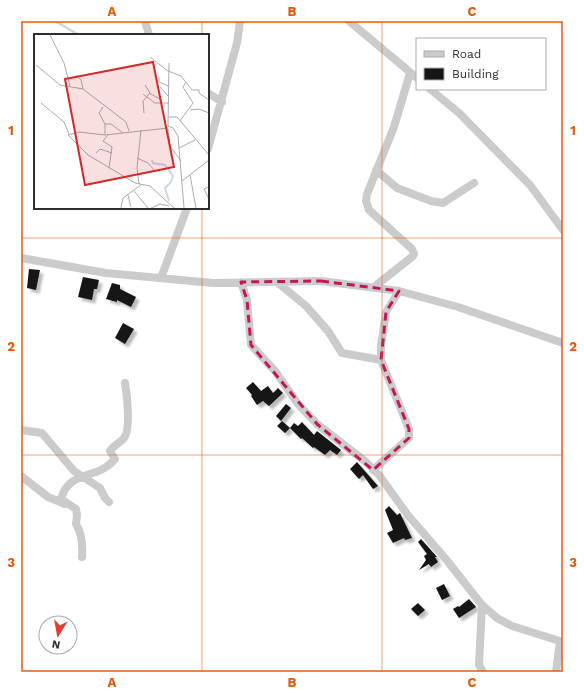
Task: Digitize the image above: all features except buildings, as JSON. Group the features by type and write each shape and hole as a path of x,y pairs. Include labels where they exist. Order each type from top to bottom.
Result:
{"street":[{"path":"145,21 149,34"},
{"path":"209,146 237,43 240,21"},
{"path":"349,21 414,75 366,194 369,210 412,249 414,254 374,287"},
{"path":"431,90 459,113 530,185 563,230"},
{"path":"209,94 222,102"},
{"path":"376,170 397,188 431,201 443,203 474,183"},
{"path":"161,278 187,209"},
{"path":"21,258 106,273 214,283 321,281 374,287 399,291 458,307 563,343"},
{"path":"241,282 247,300 250,345 275,371 298,404 317,424 373,470 406,514 445,558 482,605 497,618 512,626 562,642 556,672"},
{"path":"277,282 306,306 328,331 342,354 381,360"},
{"path":"373,470 407,442 410,434 381,360 381,346 386,312 399,291"},
{"path":"66,504 61,499 63,491 76,478 108,467 115,459 110,451 125,437 128,408 125,383"},
{"path":"21,430 42,433 74,471 100,488 105,498 109,502"},
{"path":"21,476 48,497 76,509 76,524 81,532 83,548 82,557"},
{"path":"482,605 479,665 483,672"}],"highlighted area":[{"path":"321,281 399,291 386,312 381,360 409,429 409,438 373,470 317,424 251,345 247,300 241,282"}],"waterway":[{"path":"55,21 77,34"}]}
